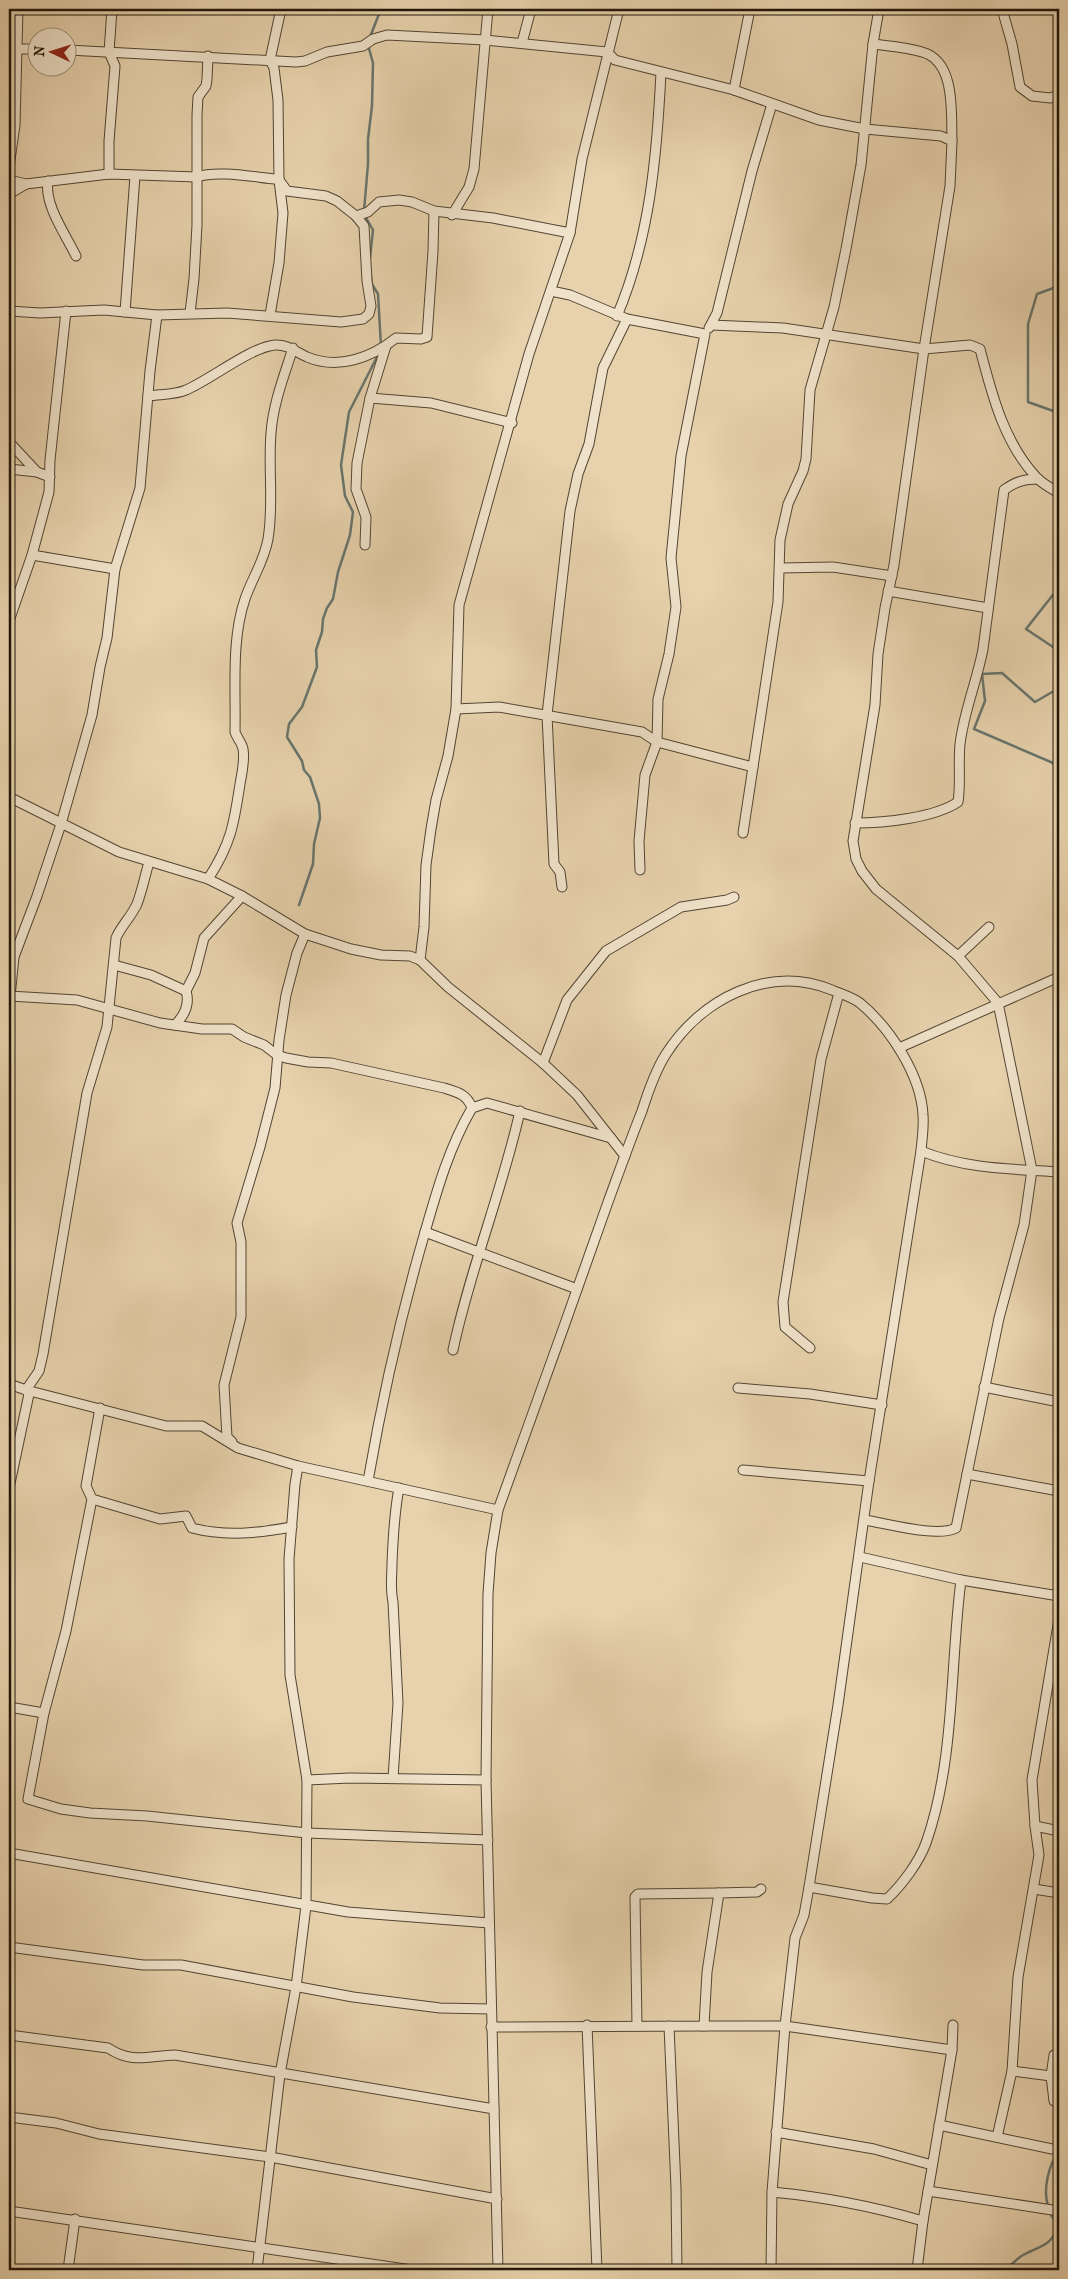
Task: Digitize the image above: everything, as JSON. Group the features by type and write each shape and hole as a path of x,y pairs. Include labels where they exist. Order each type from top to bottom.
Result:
{"street":[{"path":"9,167 15,125 18,9"},
{"path":"108,174 109,127 115,66 109,52 112,9"},
{"path":"270,315 279,263 283,213 279,180 278,100 274,68 270,60 281,9"},
{"path":"452,214 468,187 474,169 488,9"},
{"path":"522,43 531,9"},
{"path":"420,960 424,927 426,865 431,829 436,800 448,756 456,709 459,605 512,423 529,354 570,233 582,159 619,9"},
{"path":"734,90 750,9"},
{"path":"743,833 774,638 781,568 780,540 788,504 806,460 810,390 827,335 862,165 872,44 879,9"},
{"path":"1002,9 1012,44 1020,86 1032,96 1050,98 1059,95"},
{"path":"78,50 133,55 159,53 304,61 327,52 363,46 373,39 387,35 522,43 607,52 615,60 734,90 819,120 864,129 941,136 952,141"},
{"path":"864,1520 950,1531 956,1528 959,1523 967,1474 999,1318 1024,1225 1032,1170 998,1003 958,956 876,889 862,871 856,859 853,841 875,705 878,654 892,576 924,349 950,186 952,141 950,99 946,74 937,59 924,52 872,44"},
{"path":"17,49 28,49"},
{"path":"190,314 194,279 197,177 195,159 198,97 206,86 208,56"},
{"path":"617,316 644,234 657,142 661,72"},
{"path":"640,870 639,841 645,775 657,742 658,699 669,654 676,606 671,558 681,456 705,334 717,313 752,171 772,104"},
{"path":"9,180 26,184 108,174 197,177 204,175 235,176 279,180"},
{"path":"125,312 135,176"},
{"path":"9,311 40,313 66,311 125,312 157,315 227,313 341,322 363,319 370,314 371,306 364,226 356,216 326,196 286,191 279,180"},
{"path":"48,181 46,191 49,203 76,256"},
{"path":"9,194 26,184"},
{"path":"356,216 368,212 379,202 388,200 412,202 434,211 493,218 570,233"},
{"path":"148,396 184,391 275,345 292,348 314,360 347,362 386,346 396,338 421,339 427,337 434,211"},
{"path":"551,291 570,295 627,319 705,334"},
{"path":"9,620 32,555 45,510 66,311"},
{"path":"157,315 140,488 115,570 110,619 92,715 61,824 37,896 14,956 9,996 71,1000 109,1009 128,1016 175,1025 202,1029 232,1029 244,1037 264,1045 277,1055 308,1062 331,1062 444,1088 462,1094 469,1100 472,1108"},
{"path":"562,887 560,872 554,864 547,716 570,511 578,474 589,444 603,368 627,319"},
{"path":"711,325 783,328 924,349 970,345 980,349 995,402 1012,446 1038,479 1059,494"},
{"path":"365,545 366,517 356,488 357,463 370,398 386,346"},
{"path":"208,879 224,856 231,836 238,798 244,756 243,746 236,732 238,632 245,599 255,580 268,540 272,508 271,432 279,393 292,348"},
{"path":"370,398 431,403 512,423"},
{"path":"9,442 37,472"},
{"path":"9,470 37,472 50,476"},
{"path":"855,823 889,822 937,812 950,808 958,802 960,744 970,694 978,674 1004,490 1024,479 1038,479"},
{"path":"32,555 115,570"},
{"path":"781,568 833,567 892,576"},
{"path":"888,591 988,608"},
{"path":"456,709 499,707 642,732 657,742 753,767"},
{"path":"9,797 119,852 208,879 242,896 305,934 381,955 410,956 420,960 448,987 543,1063 577,1095 625,1156"},
{"path":"26,1390 39,1372 43,1354 66,1225 69,1190 87,1093 107,1027 119,930 129,919 136,904 149,862"},
{"path":"175,1025 181,1019 187,1005 188,997 186,991 195,973 204,938 242,896"},
{"path":"543,1063 567,1000 606,951 682,907 727,900 734,897"},
{"path":"958,956 989,927"},
{"path":"238,1448 228,1437 224,1385 241,1317 241,1242 237,1223 275,1088 277,1055 286,995 297,953 305,934"},
{"path":"114,965 151,975 186,991"},
{"path":"899,1048 1059,977"},
{"path":"498,2270 486,1780 488,1594 490,1552 498,1510 625,1156 665,1055 688,1026 705,1011 736,991 766,981 801,982 820,985 856,1000 878,1018 899,1048 920,1098 923,1114 921,1151 869,1481 860,1557 810,1887 804,1915 795,1938 776,2132 772,2192 771,2270"},
{"path":"810,1348 785,1327 783,1302 821,1059 839,993"},
{"path":"368,1481 409,1286 447,1159 457,1134 472,1108 487,1104 520,1111 611,1138"},
{"path":"453,1350 460,1319 512,1147 520,1111"},
{"path":"921,1151 952,1162 969,1165 1059,1172"},
{"path":"425,1232 577,1289"},
{"path":"9,1384 166,1426 202,1426 238,1448 298,1466 498,1510"},
{"path":"984,1387 1059,1402"},
{"path":"738,1388 810,1394 882,1405"},
{"path":"9,1488 29,1399 29,1394 26,1390"},
{"path":"100,1408 86,1486 92,1499 66,1631 44,1713 28,1799 61,1809 80,1812 147,1816 308,1833 488,1840"},
{"path":"257,2270 280,2074 296,1987 306,1906 307,1780 290,1675 289,1560 298,1466"},
{"path":"743,1470 869,1481"},
{"path":"967,1474 1059,1491"},
{"path":"393,1778 398,1703 393,1602 390,1586 394,1512 399,1488"},
{"path":"92,1499 160,1519 186,1516 192,1528 209,1533 249,1534 292,1527"},
{"path":"860,1557 961,1580 1059,1596"},
{"path":"810,1887 887,1899 908,1873 926,1844 947,1759 955,1630 961,1580"},
{"path":"997,2137 1012,2071 1018,1977 1039,1855 1032,1780 1059,1618"},
{"path":"9,1707 44,1713"},
{"path":"307,1780 393,1778 486,1780"},
{"path":"1035,1826 1059,1831"},
{"path":"9,1853 189,1886 248,1893 306,1906 348,1912 489,1923"},
{"path":"637,2026 635,1897 638,1894 757,1892 761,1889"},
{"path":"1034,1889 1059,1893"},
{"path":"704,2026 707,1972 719,1893"},
{"path":"9,1947 143,1965 181,1965 296,1987 440,2008 491,2009"},
{"path":"917,2270 932,2164 952,2050 953,2024"},
{"path":"491,2027 587,2025 785,2026 952,2050"},
{"path":"587,2025 597,2270"},
{"path":"669,2026 676,2188 677,2270"},
{"path":"9,2035 108,2048 121,2056 130,2058 175,2055 494,2109"},
{"path":"1054,2055 1051,2076 1054,2101"},
{"path":"1012,2071 1051,2076"},
{"path":"9,2117 56,2123 99,2134 270,2156 497,2199"},
{"path":"939,2125 1052,2149"},
{"path":"776,2132 874,2149 932,2164"},
{"path":"928,2191 1059,2211"},
{"path":"772,2192 825,2197 886,2210 923,2221"},
{"path":"9,2211 74,2219 412,2270"},
{"path":"68,2270 74,2219"}],"waterway":[{"path":"370,37 381,9"},
{"path":"364,211 372,106 373,63 368,45"},
{"path":"365,216 373,230 370,258"},
{"path":"371,276 372,284 378,294 381,346"},
{"path":"1059,286 1037,294 1028,324 1028,402 1059,413"},
{"path":"299,905 313,864 314,844 320,818 319,804 310,777 304,770 302,761 287,737 289,724 302,707 317,667 316,650 322,632 323,619 333,599 338,572 350,535 353,512 345,496 341,465 349,412 379,353"},
{"path":"1059,582 1056,591 1026,629 1059,651"},
{"path":"1059,688 1035,702 1002,673 982,674 985,701 974,729 1053,763 1059,772"},
{"path":"1048,2206 1046,2193 1047,2178 1055,2157 1059,2152"},
{"path":"1005,2270 1020,2257 1043,2246 1052,2238 1058,2225 1049,2212"}]}
